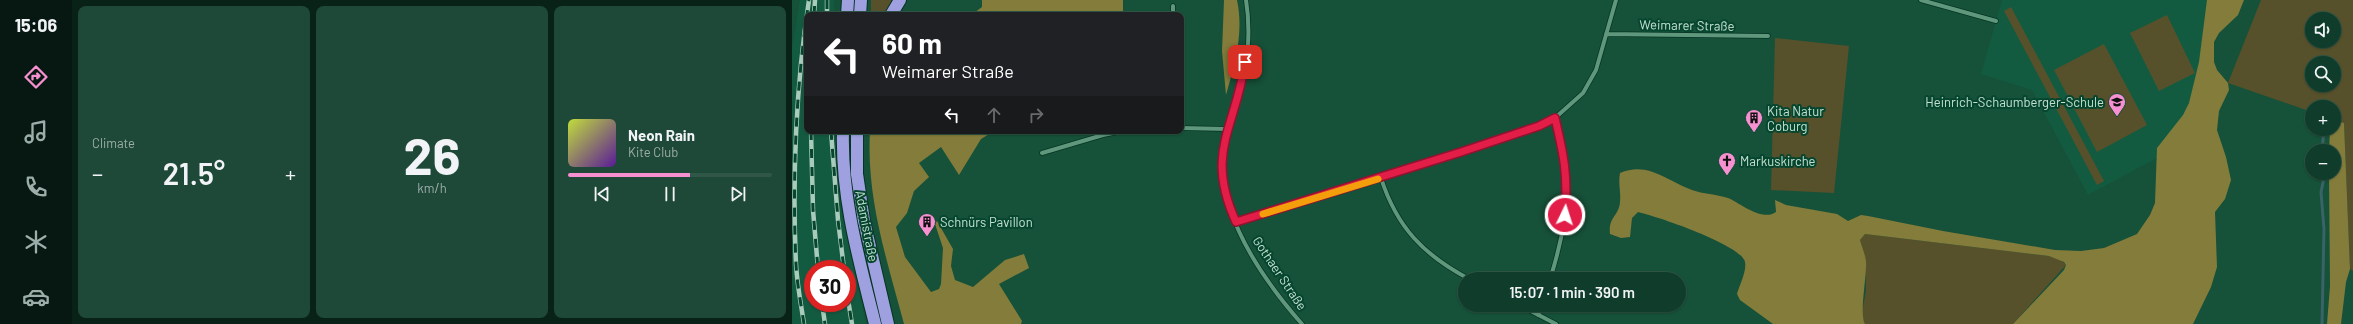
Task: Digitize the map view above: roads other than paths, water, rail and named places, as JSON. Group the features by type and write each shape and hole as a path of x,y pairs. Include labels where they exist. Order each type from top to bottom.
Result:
{"highway":[{"path":"847,12 848,0"},
{"path":"860,12 861,0"},
{"path":"892,12 900,0"},
{"name":"Adamistraße","path":"843,134 844,172 849,215 875,324"},
{"name":"Adamistraße","path":"857,134 857,174 864,221 888,324"}],"street":[{"name":"Gothaer Straße","path":"1246,0 1247,46 1243,78 1226,129 1221,162 1222,178 1227,200 1236,222 1273,287 1302,324"},
{"path":"1236,222 1381,178 1539,126 1555,118 1583,93 1596,70 1616,0"},
{"path":"1922,0 1996,22"},
{"path":"1173,6 1173,12"},
{"name":"Weimarer Straße","path":"1606,34 1768,36"},
{"path":"1552,272 1565,215 1568,183 1565,160 1555,118"},
{"path":"1184,128 1226,129"},
{"path":"1042,153 1108,134"},
{"path":"1381,178 1393,211 1421,247 1458,272"},
{"path":"1532,312 1556,324"}],"waterway":[{"path":"2323,136 2323,144"},
{"path":"2322,324 2324,229 2321,192 2324,180"}],"railway":[{"path":"808,12 809,0"},
{"path":"814,12 815,0"},
{"path":"827,0 827,12"},
{"path":"804,40 796,132 795,232 798,286 804,324"},
{"path":"811,134 813,210 817,260"},
{"path":"831,134 843,260"},
{"path":"823,312 825,324"},
{"path":"850,312 852,324"}],"place":[{"name":"Heinrich-Schaumberger-Schule","path":"2117,117"},
{"name":"Kita Natur Coburg","path":"1754,133"},
{"name":"Markuskirche","path":"1727,176"},
{"name":"Schnürs Pavillon","path":"927,237"}]}
